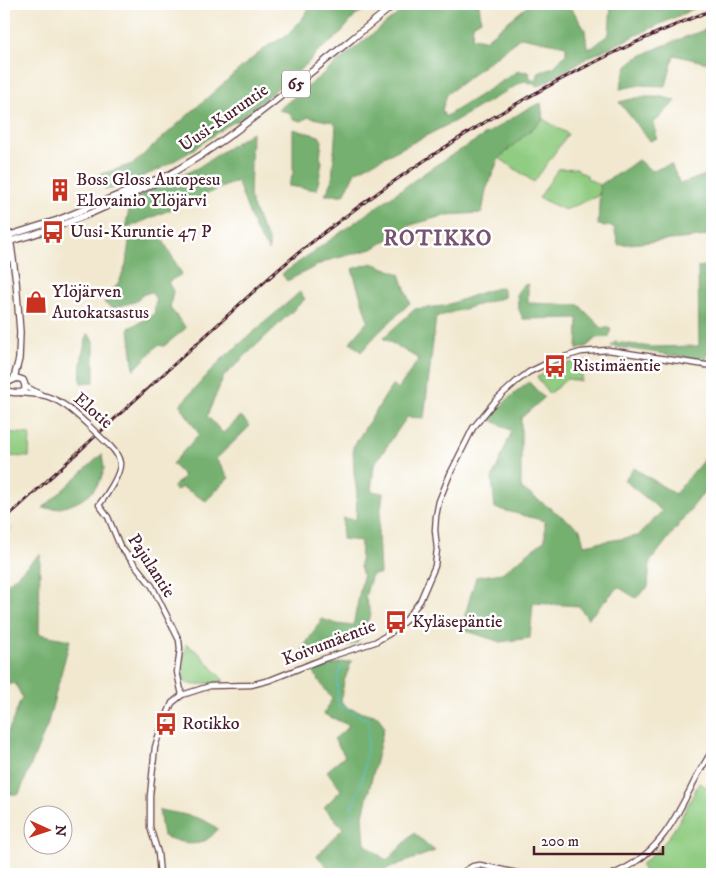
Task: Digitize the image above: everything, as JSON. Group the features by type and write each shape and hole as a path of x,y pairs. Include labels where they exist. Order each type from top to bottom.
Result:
{"main road":[{"name":"Uusi-Kuruntie","path":"6,240 59,226 126,197 162,178 231,134 279,98 395,4"},
{"path":"4,391 21,392 24,383 19,359 19,308 12,258 7,251 6,240"},
{"path":"11,391 9,386 19,359"},
{"path":"4,384 12,380 24,383"}],"street":[{"name":"Koivumäentie","path":"182,694 210,686 250,685 270,680 314,662 375,642 389,634 406,620 420,601 435,566 437,549 435,526 438,501 454,464 473,428 484,414 496,400 526,374 569,355 599,350 712,366"},
{"name":"Elotie","path":"24,383 41,395 64,405 110,446 119,458"},
{"name":"Elotie","path":"21,392 41,395"},
{"name":"Pajulantie","path":"119,458 119,471 99,506 110,522 120,546 152,586 179,640 180,649 177,672 182,694"},
{"path":"160,874 158,853 150,826 155,748 172,703 182,694"},
{"path":"613,874 634,863 651,850 664,836 712,750"},
{"path":"460,874 473,866 480,865 522,874"}],"green space":[{"path":"312,4 377,4 357,14 337,37 317,52 307,64 240,119 225,127 188,153 158,170 112,189 105,189 96,179 101,174 133,164 243,66 269,45 288,35"},
{"path":"410,4 479,4 481,20 473,25 472,38 485,40 530,4 569,4 585,30 587,47 592,48 609,34 611,4 650,4 656,12 676,4 704,4 589,57 539,86 524,81 453,122 355,172 344,195 325,195 332,182 336,125 332,122 308,117 302,121 293,119 289,112 278,110","holes":["521,37 566,46 566,54 554,67 540,71 535,81 530,79 529,72 518,71 445,117 442,110 447,94"]},
{"path":"650,4 676,4 656,12"},
{"path":"712,27 712,64 674,55 666,86 640,85 620,89 626,68 630,63 656,49"},
{"path":"641,97 663,97 676,101 654,123 657,138 650,141 619,102"},
{"path":"541,103 543,119 499,158 486,190 482,213 446,215 411,225 372,249 326,261 287,281 282,274 433,167 525,110"},
{"path":"543,119 568,134 534,182 499,158"},
{"path":"293,129 319,136 322,141 320,157 322,162 317,190 288,186 293,174"},
{"path":"252,132 250,198 269,241 269,251 256,231 237,181 125,229 131,200 199,167"},
{"path":"638,160 652,171 671,164 680,184 712,173 712,233 701,237 618,245 614,227 598,225 600,185"},
{"path":"577,168 580,172 587,175 587,178 600,185 598,196 565,210 539,198 558,169"},
{"path":"156,228 182,274 168,282 173,291 170,308 186,328 164,346 158,345 134,370 129,328 154,315 156,299 151,292 142,295 137,301 113,308 104,303 120,280 126,265 129,241"},
{"path":"372,263 400,274 410,303 361,352 350,342 368,321 352,269"},
{"path":"712,265 712,338 706,361 699,357 691,358 611,346 615,342 651,347 699,346 698,267"},
{"path":"528,284 528,303 579,305 602,328 611,328 609,337 596,338 586,347 577,350 578,318 523,319 518,307 517,293 523,285"},
{"path":"502,287 505,297 436,317 424,418 407,417 374,465 371,491 383,493 378,533 380,574 372,574 365,597 371,614 357,643 305,659 303,648 322,619 337,624 353,626 363,576 360,567 361,541 342,539 343,518 356,520 357,493 353,447 393,384 398,389 419,359 383,338 415,309 444,306"},
{"path":"300,292 305,299 224,376 207,416 223,433 241,416 250,426 216,459 229,478 206,501 182,487 176,491 173,487 184,476 172,464 199,434 180,405 221,360"},
{"path":"88,333 94,343 94,382 81,383 82,358"},
{"path":"586,360 581,381 567,379 549,394 537,377 569,363"},
{"path":"529,382 544,398 521,418 521,488 580,529 584,545 638,536 662,511 624,480 634,468 675,494 702,462 709,444 712,445 712,482 650,562 648,587 636,598 618,587 588,619 579,606 533,603 530,638 500,642 461,629 476,577 502,573 545,540 545,521 495,508 492,479 512,431 489,419 509,398"},
{"path":"6,432 30,434 29,457 5,456"},
{"path":"102,454 104,469 101,479 89,494 72,505 53,509 43,508"},
{"path":"40,554 39,634 70,640 47,726 19,794 5,794 4,798 4,734 8,732 22,697 15,683 4,686 4,587"},
{"path":"186,644 199,653 224,681 195,685 186,683 182,675"},
{"path":"352,661 344,681 341,701 347,708 378,716 384,727 363,816 365,844 387,861 414,833 435,851 388,868 382,874 334,874 317,856 343,828 324,807 341,790 327,771 345,756 334,739 350,726 324,714 332,699 310,668"},
{"path":"699,783 712,790 712,855 702,874 646,874 640,865 660,848 668,838"},
{"path":"159,810 197,818 218,829 205,841 193,844 163,836"},
{"path":"712,855 712,874 702,874"}],"waterway":[{"path":"4,538 12,528"},
{"path":"342,664 337,680 338,705 369,720 363,776 351,807 353,819"}],"railway":[{"path":"4,520 260,285 349,214 447,146 550,85 603,58 712,10"}],"place":[{"name":"Boss Gloss Autopesu Elovainio Ylöjärvi","path":"60,190"},
{"name":"Uusi-Kuruntie 47 P","path":"53,232"},
{"name":"Ylöjärven Autokatsastus","path":"36,302"},
{"name":"Ristimäentie","path":"555,366"},
{"name":"Kyläsepäntie","path":"396,622"},
{"name":"Rotikko","path":"166,724"}],"district":[{"name":"ROTIKKO","path":"438,238"}]}
